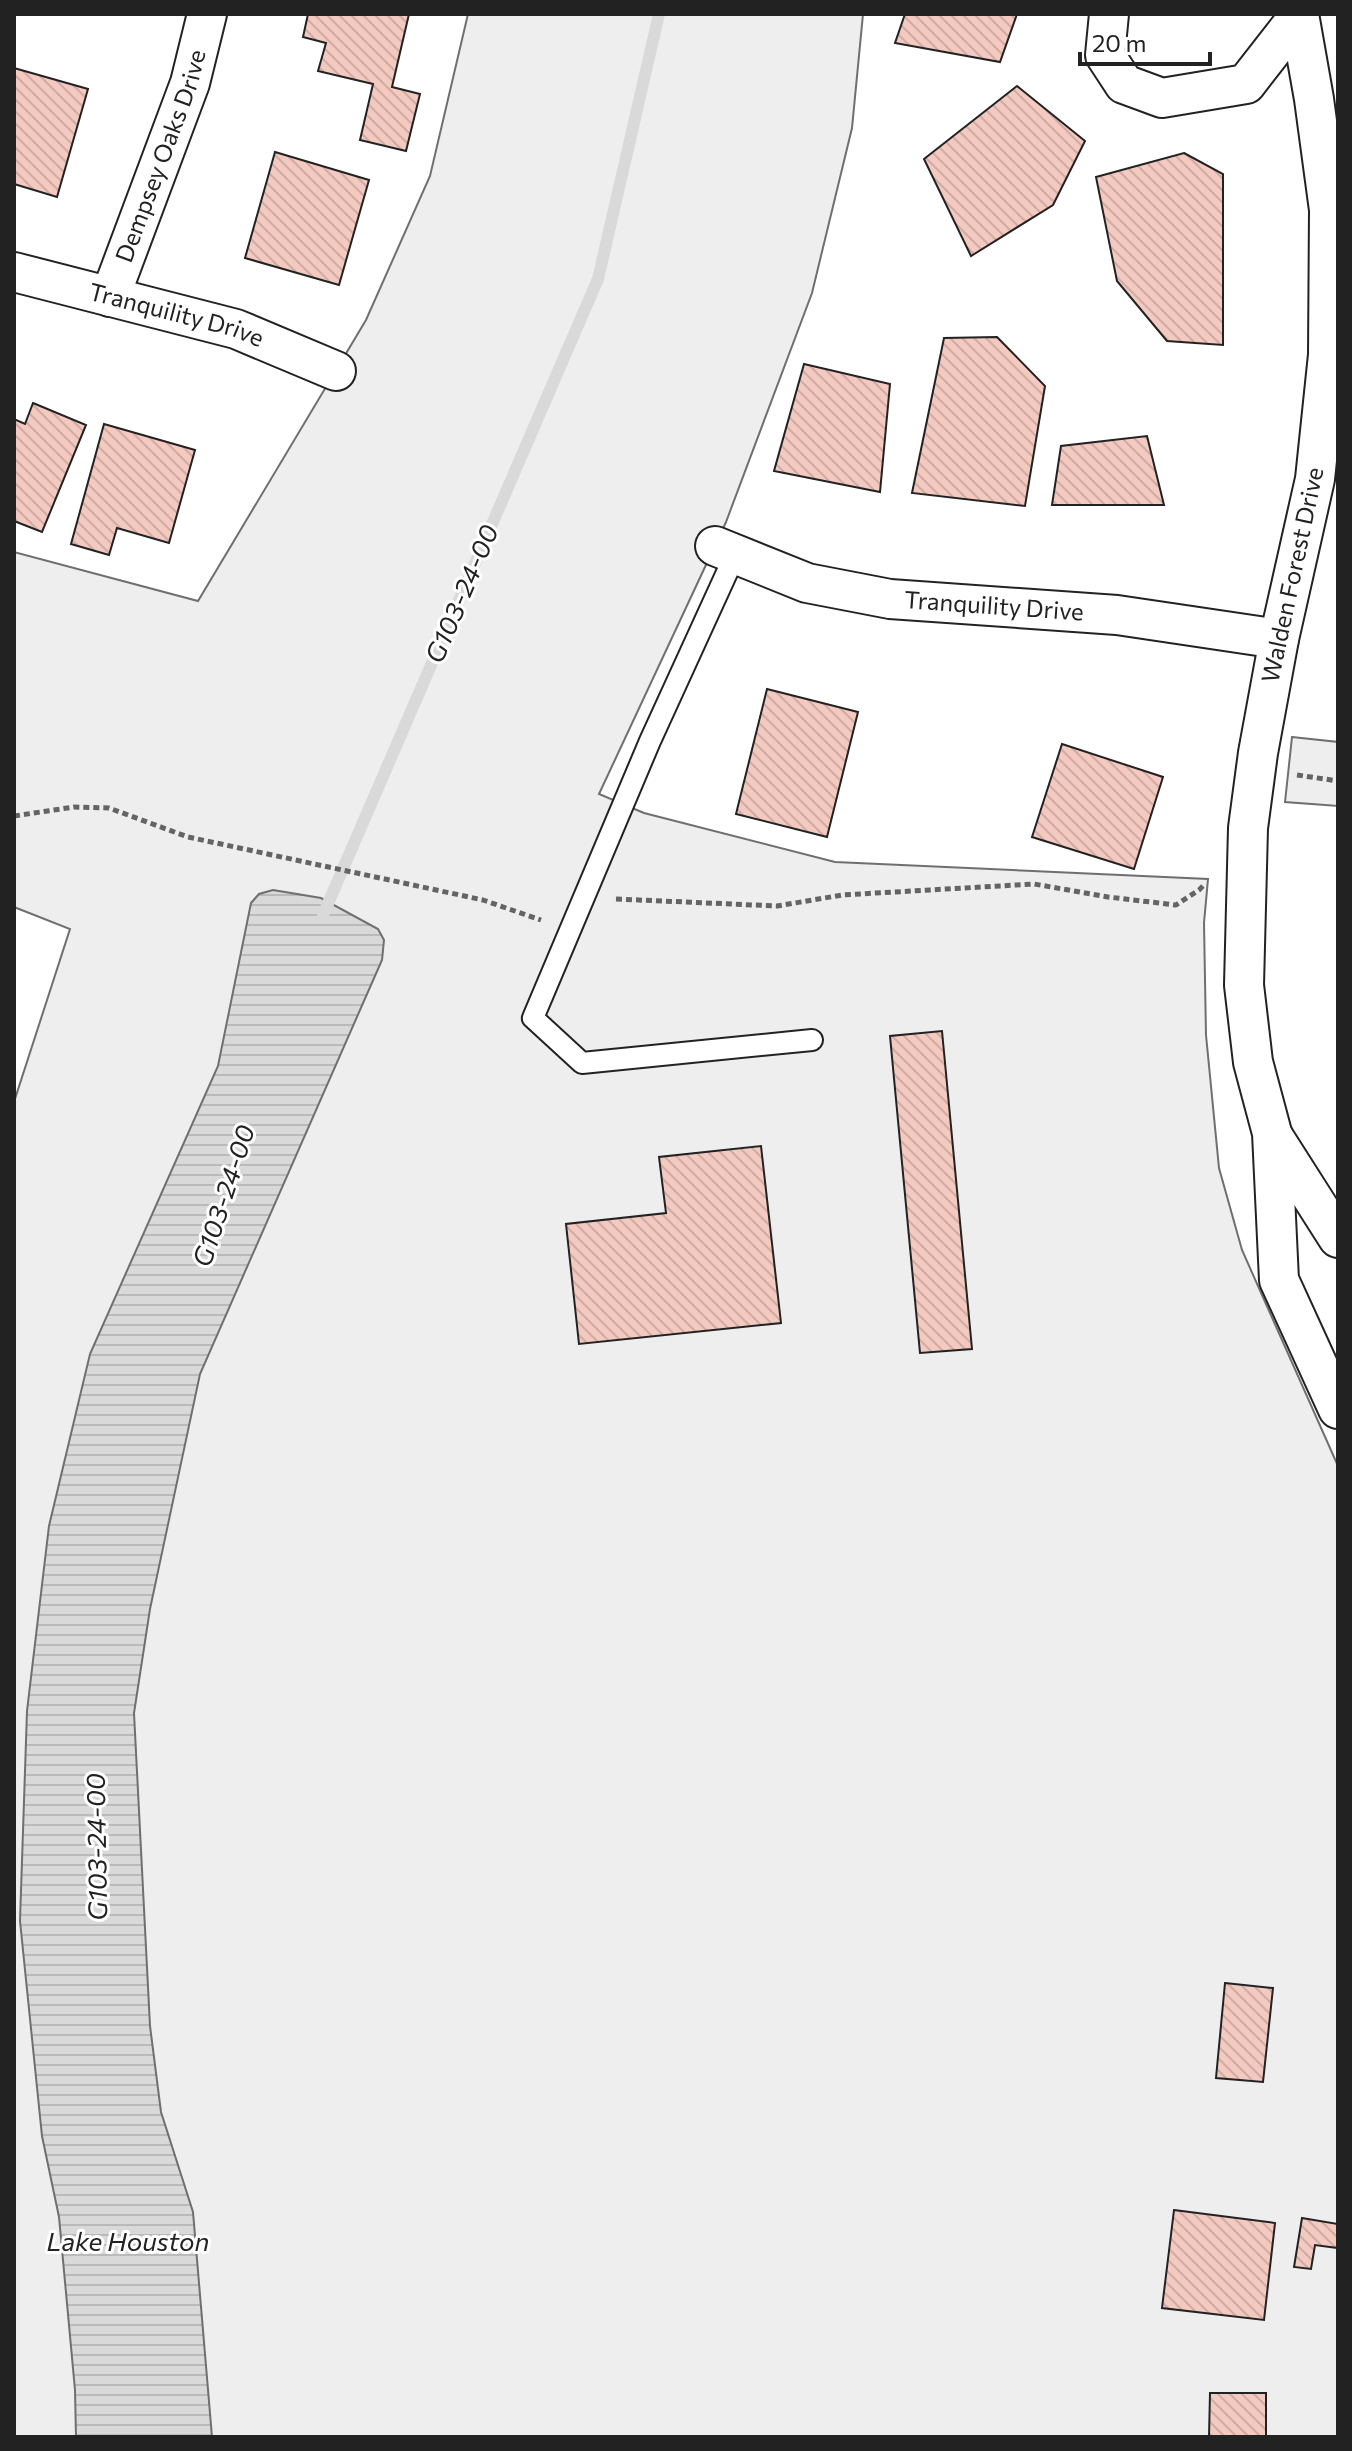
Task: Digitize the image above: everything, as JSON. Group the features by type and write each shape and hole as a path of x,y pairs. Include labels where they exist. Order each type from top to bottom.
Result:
{"street":[{"name":"Dempsey Oaks Drive","path":"110,297 190,83 207,14"},
{"path":"1109,14 1105,55 1124,84 1162,98 1246,84 1301,15"},
{"name":"Walden Forest Drive","path":"1301,15 1329,210 1328,355 1315,479 1279,639 1258,753 1248,828 1244,985 1253,1062 1272,1133 1279,1280 1338,1409"},
{"name":"Tranquility Drive","path":"14,272 236,329 336,371"},
{"name":"Tranquility Drive","path":"725,550 807,583 890,599 1117,615 1279,639"},
{"name":"Walden Forest Drive","path":"1272,1133 1338,1238"}],"lane":[{"path":"725,550 650,741 533,1018 582,1063 812,1040"}],"path":[{"path":"1293,775 1338,781"},
{"path":"14,816 74,807 109,808 188,837 483,900 544,920 609,899 777,906 842,895 1034,884 1176,905 1199,890 1209,878"}],"shaded area":[{"path":"468,14 863,14 852,128 812,293 726,522 599,794 644,813 835,862 1208,879 1204,923 1206,1035 1219,1168 1242,1250 1338,1466 1338,2437 14,2437 14,1102 70,929 14,907 14,552 198,601 366,320 430,176"},
{"path":"1292,737 1338,742 1338,806 1285,802"}],"water":[{"name":"Lake Houston","path":"273,890 321,898 378,929 384,940 382,960 200,1374 150,1609 134,1713 150,2026 161,2112 193,2212 212,2437 76,2437 75,2390 59,2217 42,2136 20,1921 27,1711 49,1526 90,1354 218,1066 251,903 259,894"}],"building":[{"path":"308,14 409,14 392,87 420,94 406,151 360,140 373,84 318,71 326,43 303,37"},
{"path":"905,14 1017,14 1000,62 895,43"},
{"path":"14,68 88,89 57,197 14,184"},
{"path":"1017,86 1085,141 1053,205 971,256 924,159"},
{"path":"275,152 369,180 339,285 245,258"},
{"path":"1184,153 1223,174 1223,345 1167,341 1117,281 1096,177"},
{"path":"997,337 1045,386 1025,506 912,493 944,338"},
{"path":"804,364 890,384 880,492 774,471"},
{"path":"33,403 86,425 42,532 14,521 14,419 25,424"},
{"path":"104,424 195,450 169,543 117,528 109,555 71,544"},
{"path":"1147,436 1164,505 1052,505 1061,446"},
{"path":"767,689 858,712 827,837 736,814"},
{"path":"1062,744 1163,777 1134,869 1032,837"},
{"path":"942,1031 972,1349 920,1353 890,1036"},
{"path":"761,1146 781,1323 579,1344 566,1224 666,1213 659,1157"},
{"path":"1225,1983 1273,1988 1263,2082 1216,2078"},
{"path":"1174,2210 1275,2223 1264,2320 1162,2308"},
{"path":"1302,2218 1338,2224 1338,2248 1315,2245 1311,2269 1294,2267"},
{"path":"1210,2393 1266,2393 1266,2437 1209,2437"}],"waterway":[{"name":"G103-24-00","path":"323,915 598,279 659,14"}]}
